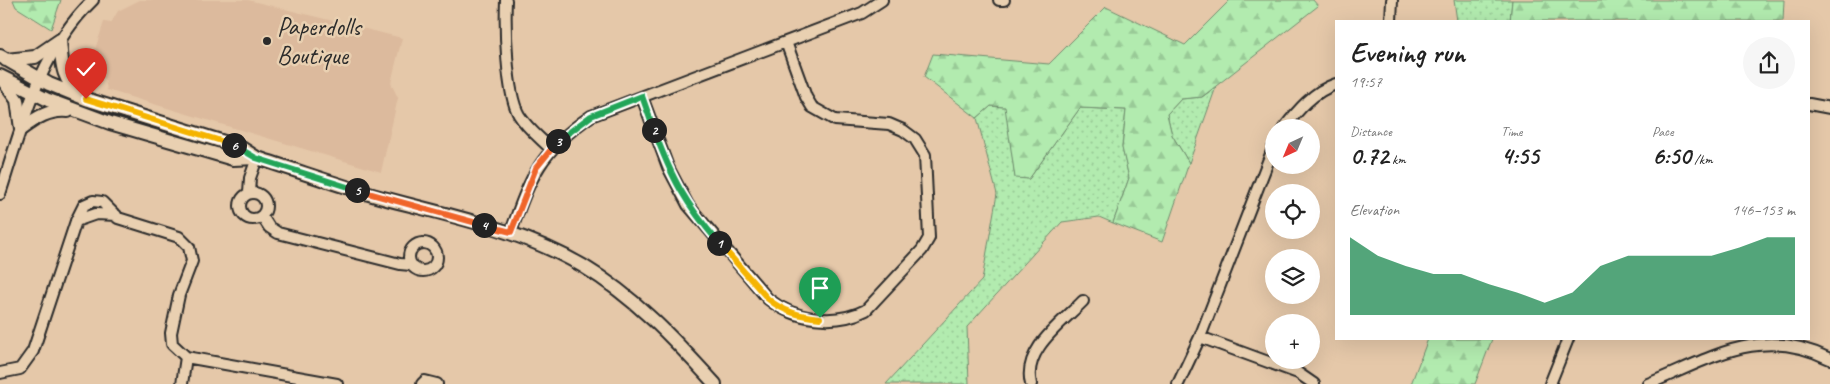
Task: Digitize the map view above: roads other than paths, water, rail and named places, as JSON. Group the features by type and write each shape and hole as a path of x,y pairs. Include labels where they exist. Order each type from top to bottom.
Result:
{"main road":[{"path":"3,58 35,57 60,40 63,72 71,87 86,99"},
{"path":"3,58 39,78 86,99 240,147 256,158 380,197 511,232 580,264 614,287 669,332 715,384"},
{"path":"0,76 74,111 233,159 256,158"},
{"path":"0,76 17,100 21,129 47,113 59,110 74,111"}],"street":[{"path":"0,194 39,78 60,40 93,0"},
{"path":"506,0 506,40 515,103 525,124 551,148"},
{"path":"511,232 536,168 551,148 569,131 591,116 862,13 882,0"},
{"path":"999,0 1004,0"},
{"path":"1391,20 1392,0"},
{"path":"642,96 668,167 688,205 768,299 783,309 802,316 834,320 856,315 866,310 916,256 929,238 925,154 915,139 903,130 889,124 835,120 812,107 806,97 786,42"},
{"path":"1291,119 1300,108 1325,88 1335,84"},
{"path":"1810,104 1830,108"},
{"path":"249,193 258,193 265,199 266,208 262,216 254,219 242,214 240,202 249,193 250,178 256,158"},
{"path":"1178,384 1200,337 1265,169"},
{"path":"0,373 20,368 34,351 76,221 84,205 93,201 102,202 116,215 179,237 188,247 192,261 179,295 171,333 172,344 186,357 337,384"},
{"path":"262,216 269,227 278,233 400,264 411,265"},
{"path":"1031,384 1029,368 1034,351 1083,301"},
{"path":"1200,337 1298,373 1314,384"},
{"path":"1550,384 1568,340"},
{"path":"1648,384 1740,346 1760,343 1793,345 1830,359"},
{"path":"182,384 186,357"},
{"path":"422,384 425,381 431,381 437,384"}],"place":[{"name":"Paperdolls Boutique","path":"267,41"}]}
